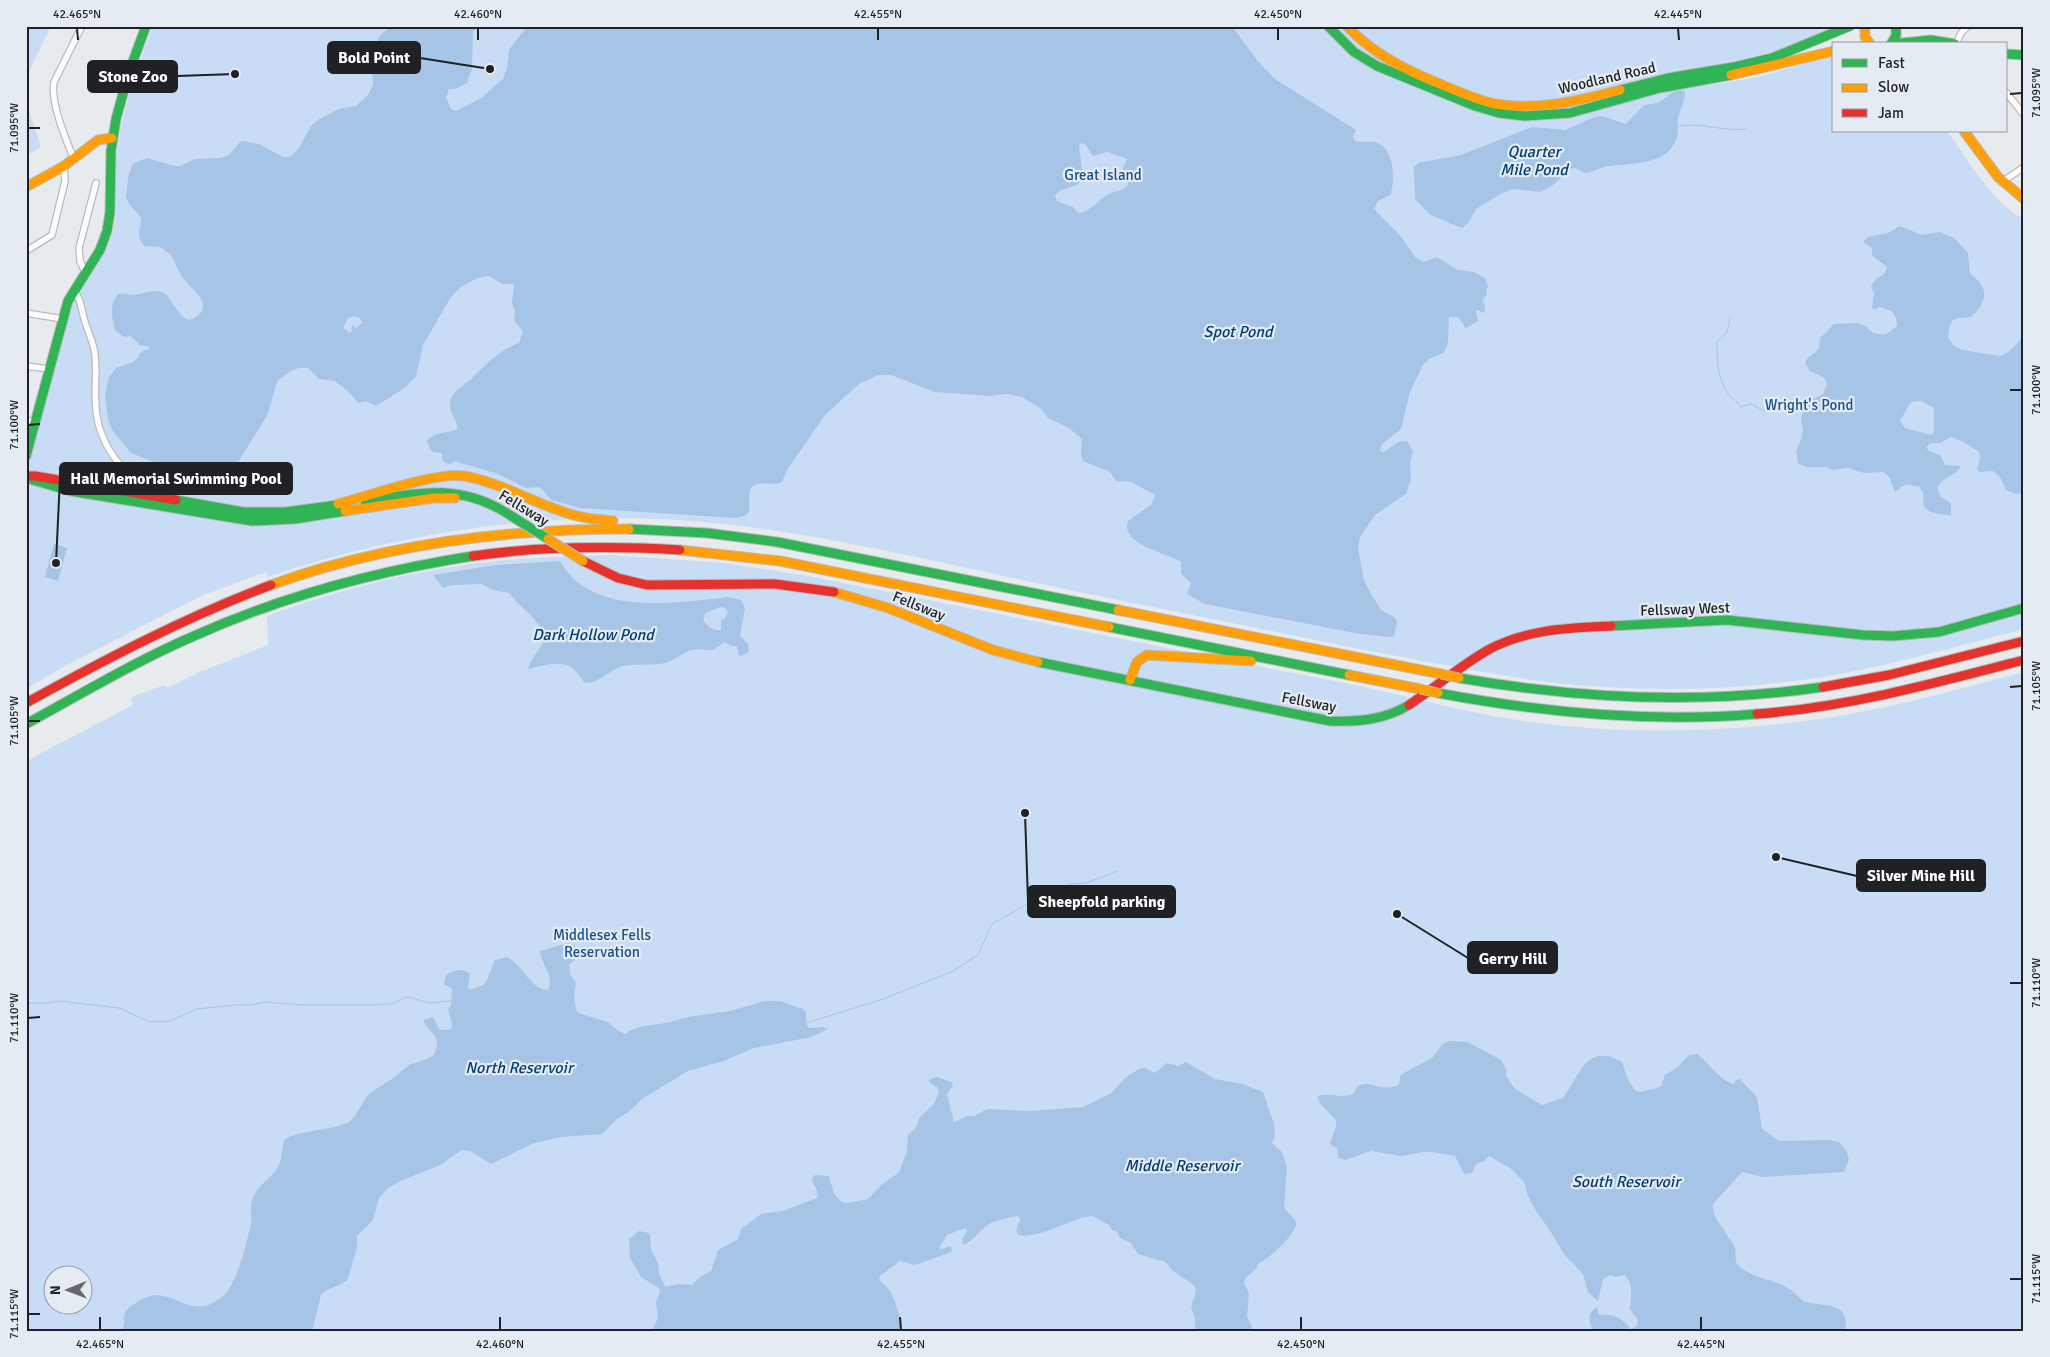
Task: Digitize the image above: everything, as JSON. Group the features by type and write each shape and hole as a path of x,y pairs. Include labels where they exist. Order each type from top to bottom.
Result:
{"main road":[{"path":"26,456 31,421 73,291 101,247 108,227 112,138 126,85 146,26"},
{"name":"Woodland Road","path":"1328,26 1350,49 1368,62 1475,106 1520,116 1570,113 1689,78 1762,69 1832,52"},
{"name":"Woodland Road","path":"1347,26 1374,52 1401,68 1467,95 1494,103 1518,106 1571,102 1689,78 1772,58 1803,47 1850,26"},
{"path":"1865,26 1865,37 1869,42"},
{"path":"1897,28 1902,42"},
{"path":"1892,42 1897,28"},
{"path":"1917,42 1931,40 1944,42"},
{"path":"1368,62 1374,52"},
{"path":"2008,54 2024,55"},
{"path":"1965,132 2002,182 2024,199"},
{"path":"26,187 64,166 99,139 112,138"},
{"name":"Fellsway","path":"26,477 36,476 235,511 260,513 285,512 433,492 460,493 496,506 583,561 616,578 645,585 772,582 799,584 846,594 884,606 994,651 1333,721 1367,721"},
{"path":"338,504 434,478 462,476 489,482 562,512 590,519 611,520 639,528"},
{"name":"Fellsway","path":"26,477 36,482 70,491 252,521 295,519 439,498 476,498"},
{"path":"26,703 129,646 192,616 257,589 324,568 409,547 496,534 567,528 639,528 724,534 794,545 1460,678 1534,691 1603,698 1672,700 1742,697 1802,690 1862,680 2024,641"},
{"path":"26,724 167,649 215,626 280,601 347,581 415,565 484,554 562,547 658,548 763,558 1420,690 1515,707 1585,715 1664,719 1726,717 1797,710 1866,699 2024,660"},
{"name":"Fellsway West","path":"1367,721 1385,717 1404,709 1487,651 1511,640 1554,630 1720,620 1863,635 1894,636 1940,632 2024,608"},
{"path":"1130,680 1137,662 1147,655 1283,662"}],"street":[{"path":"74,159 54,101 53,90 54,82 82,26"},
{"path":"1957,42 1961,33 1968,26"},
{"path":"2008,95 2024,115"},
{"path":"26,251 52,235 65,181 64,166"},
{"path":"2002,182 2024,167"},
{"path":"85,272 80,261 79,248 96,183"},
{"path":"73,291 79,297 94,347 96,412 98,426 104,442 132,476 150,491 165,499"},
{"path":"26,313 63,319"},
{"path":"26,366 49,369"}],"green space":[{"path":"26,26 51,26 26,78"},
{"name":"Great Island","path":"153,26 1841,26 1779,52 1706,67 1705,86 1758,77 1832,56 1832,132 1948,132 1992,192 2002,203 2024,219 2024,629 1887,664 1810,679 1716,688 1653,689 1590,686 1552,683 1477,671 1362,649 815,537 717,523 668,519 573,519 528,522 440,533 354,552 267,577 266,572 204,595 65,666 26,689 26,483 28,466 71,304 100,260 113,231 116,211 116,161 119,135 131,88"},
{"path":"26,102 41,147 26,156"},
{"name":"Middlesex Fells Reservation","path":"611,555 725,563 803,575 1354,685 1488,715 1537,723 1587,728 1687,730 1752,727 1796,722 1901,704 2024,672 2024,1331 26,1331 26,761 133,705 131,700 133,696 165,685 167,688 200,672 268,645 267,616 384,580 444,568 544,557"}],"water":[{"name":"Spot Pond","path":"390,26 478,26 473,32 472,69 467,83 455,89 449,89 446,97 451,109 456,111 481,98 503,79 507,68 509,50 527,26 1232,26 1256,59 1275,79 1356,130 1353,136 1354,140 1375,142 1383,146 1392,166 1392,189 1390,195 1378,201 1374,209 1400,235 1415,257 1424,262 1437,257 1458,270 1474,272 1485,278 1488,287 1486,289 1487,295 1482,300 1485,311 1483,313 1477,310 1476,312 1478,321 1466,328 1458,317 1449,317 1446,349 1443,353 1429,359 1423,365 1410,392 1401,429 1381,445 1380,450 1383,453 1398,442 1407,441 1413,451 1410,463 1411,479 1406,494 1375,515 1360,537 1358,548 1364,580 1371,594 1382,611 1394,617 1397,621 1394,636 1360,634 1205,604 1187,594 1191,583 1181,574 1181,562 1137,542 1127,529 1128,521 1152,504 1155,495 1131,482 1116,481 1110,472 1083,461 1081,455 1082,439 1069,428 1048,418 1040,408 1022,397 1008,394 989,396 935,392 891,375 878,375 859,384 825,415 787,470 782,482 759,484 752,487 749,493 749,512 745,516 735,518 581,508 551,500 538,487 526,488 498,474 454,461 451,464 445,463 442,459 442,453 432,452 427,442 429,438 436,434 457,429 450,408 451,399 458,389 494,358 505,349 519,343 523,332 514,320 515,311 512,303 513,284 502,284 489,276 478,278 468,283 451,297 423,345 416,377 403,389 376,406 366,401 358,403 352,395 335,381 319,379 308,368 299,368 277,381 268,414 237,464 204,487 187,487 163,475 154,462 131,453 112,430 108,419 105,394 109,377 116,368 133,362 144,350 148,350 150,347 140,345 131,336 124,337 115,330 112,316 114,301 119,294 135,295 159,291 166,295 186,319 191,320 200,313 203,304 200,297 182,277 171,255 160,247 144,246 141,242 139,235 141,218 126,197 128,178 132,165 148,158 180,166 195,159 221,158 229,155 243,141 259,144 283,157 290,157 299,148 311,126 319,119 339,109 356,106 369,94 373,84 372,68 379,37","holes":["1085,144 1093,156 1107,152 1127,159 1123,168 1128,184 1123,190 1107,195 1088,210 1079,213 1073,207 1057,201 1055,196 1060,191 1076,185 1083,178 1079,145","355,316 360,318 362,323 356,328 352,325 351,333 343,328 348,318"]},
{"name":"Quarter Mile Pond","path":"1681,90 1685,92 1685,95 1678,118 1677,137 1666,153 1658,158 1638,163 1606,167 1587,173 1573,168 1553,185 1540,192 1514,189 1502,193 1476,209 1469,222 1462,228 1430,215 1415,199 1414,167 1418,163 1461,155 1532,127 1565,130 1592,118 1602,116 1626,124 1644,105 1658,103 1673,92"},
{"name":"Wright's Pond","path":"1900,226 1922,235 1939,232 1954,238 1968,253 1970,273 1981,284 1984,298 1971,317 1956,319 1951,322 1948,337 1954,346 1962,350 2000,356 2010,351 2024,336 2024,494 2016,494 2007,490 1998,475 1993,471 1979,472 1977,469 1980,459 1979,452 1962,441 1951,437 1940,443 1931,443 1926,447 1929,451 1940,455 1945,465 1961,466 1956,472 1942,481 1937,488 1940,496 1951,504 1951,515 1936,514 1926,509 1923,494 1919,487 1906,484 1895,492 1889,477 1883,472 1864,473 1848,468 1832,470 1827,467 1806,467 1798,463 1796,451 1803,431 1801,418 1806,403 1823,394 1827,384 1825,378 1810,371 1805,363 1819,349 1820,338 1834,324 1858,323 1873,333 1885,335 1897,326 1896,318 1890,311 1880,307 1874,310 1872,308 1874,293 1871,286 1875,280 1885,273 1887,267 1872,255 1872,248 1863,242 1868,237 1888,233","holes":["1921,401 1934,408 1934,433 1931,435 1905,428 1900,421 1912,402"]},
{"path":"54,544 67,548 58,581 45,577"},
{"name":"Dark Hollow Pond","path":"560,561 572,577 590,590 608,597 627,601 669,603 728,597 741,600 745,608 740,636 748,644 749,652 739,657 737,646 731,646 724,642 715,649 692,650 665,663 623,666 600,679 585,683 571,667 566,665 550,664 528,669 545,638 539,625 509,593 493,590 481,584 453,585 443,588 433,575 496,565","holes":["720,607 725,608 728,612 726,617 721,620 721,630 713,629 704,622 703,619 706,613"]},
{"name":"North Reservoir","path":"568,943 574,945 580,951 580,955 569,965 570,975 576,982 574,998 578,1013 608,1022 618,1031 625,1034 644,1026 730,1011 765,1001 780,1001 803,1009 806,1012 806,1023 809,1028 823,1027 828,1029 812,1037 754,1048 724,1061 688,1071 642,1099 630,1111 618,1118 602,1134 561,1137 534,1143 491,1164 470,1151 462,1150 440,1165 400,1181 387,1189 379,1198 373,1220 357,1236 357,1247 348,1279 321,1295 312,1331 117,1331 123,1328 124,1315 127,1309 149,1296 165,1296 188,1305 205,1306 224,1295 233,1282 244,1251 251,1224 251,1204 254,1195 279,1165 285,1139 297,1134 339,1126 349,1122 368,1095 409,1065 434,1055 436,1038 423,1020 433,1017 440,1030 451,1029 452,1024 448,1009 451,1006 452,989 444,984 446,975 458,970 467,972 470,974 468,988 471,989 483,985 495,960 507,957 513,960 531,981 541,989 548,990 550,985 549,975 540,951"},
{"name":"South Reservoir","path":"1448,1041 1468,1042 1501,1060 1506,1069 1506,1076 1515,1089 1542,1105 1563,1098 1585,1064 1600,1056 1610,1057 1622,1062 1628,1080 1635,1090 1640,1092 1661,1086 1665,1075 1678,1067 1689,1055 1697,1054 1724,1080 1734,1084 1736,1080 1740,1079 1757,1097 1762,1128 1779,1141 1828,1140 1839,1142 1846,1150 1849,1160 1844,1172 1763,1177 1742,1172 1713,1204 1713,1209 1715,1217 1734,1246 1739,1266 1756,1276 1788,1288 1806,1302 1828,1305 1840,1310 1846,1321 1845,1331 1593,1331 1590,1315 1597,1307 1599,1315 1617,1317 1631,1329 1637,1326 1638,1320 1630,1309 1631,1291 1628,1279 1625,1275 1616,1277 1610,1275 1603,1279 1598,1301 1588,1292 1583,1274 1564,1254 1536,1211 1528,1196 1524,1182 1510,1168 1489,1156 1484,1161 1476,1164 1472,1173 1464,1174 1455,1156 1432,1152 1403,1156 1371,1151 1346,1160 1338,1158 1337,1148 1330,1143 1336,1126 1336,1120 1319,1102 1318,1096 1353,1094 1358,1086 1362,1084 1387,1088 1399,1085 1402,1074 1432,1058 1443,1044"},
{"name":"Middle Reservoir","path":"1186,1062 1215,1079 1242,1084 1263,1092 1274,1124 1275,1135 1272,1143 1282,1152 1287,1168 1284,1208 1295,1220 1296,1225 1285,1242 1269,1257 1258,1264 1256,1269 1245,1279 1244,1283 1249,1294 1247,1316 1252,1327 1251,1331 1195,1331 1195,1318 1191,1307 1196,1291 1195,1286 1172,1270 1165,1262 1138,1254 1131,1243 1120,1238 1117,1232 1112,1230 1109,1225 1092,1216 1026,1236 1018,1235 1017,1228 1020,1218 1017,1216 989,1224 963,1245 962,1240 967,1231 965,1228 947,1235 939,1248 951,1246 952,1251 949,1253 915,1265 900,1261 880,1276 879,1279 889,1289 895,1301 901,1331 652,1331 658,1318 656,1302 660,1291 659,1288 641,1277 630,1258 629,1239 639,1231 649,1233 651,1249 665,1287 678,1284 692,1285 701,1276 711,1271 718,1250 738,1239 741,1229 761,1214 783,1211 817,1198 817,1189 812,1178 815,1175 829,1176 834,1194 842,1202 848,1203 868,1199 881,1185 900,1170 907,1151 908,1135 917,1126 919,1118 934,1104 939,1092 937,1087 930,1083 929,1079 937,1077 952,1082 953,1086 947,1094 954,1122 967,1116 974,1116 987,1109 1029,1111 1083,1107 1111,1093 1126,1077 1139,1069 1145,1068 1155,1073 1167,1063 1178,1066"}],"waterway":[{"path":"1678,126 1695,125 1738,130 1746,129"},
{"path":"1730,318 1727,332 1717,342 1721,380 1727,392 1740,407 1751,404 1764,411"},
{"path":"806,1023 880,1000 951,972 978,955 992,924 1052,890 1070,884 1086,883 1118,871"},
{"path":"26,1003 60,1001 119,1008 150,1022 170,1021 197,1009 251,1005 265,1002 304,1005 369,1005 391,1004 407,997 430,1003 451,1001"}],"traffic: fast":[{"path":"26,456 68,301 100,250 107,231 110,212 111,151 116,119 129,72 146,26"},
{"path":"1328,26 1354,52 1377,66 1475,106 1499,113 1525,116 1570,113 1660,88 1731,75"},
{"path":"1620,90 1668,78 1734,67 1772,58 1850,26"},
{"path":"1892,42 1896,36 1896,26"},
{"path":"1912,42 1931,40 1943,42"},
{"path":"2008,54 2024,55"},
{"path":"26,478 70,491 252,521 295,519 345,511"},
{"path":"365,501 419,493 453,494 470,497 505,512"},
{"path":"176,500 243,512 285,512 345,504"},
{"path":"505,512 548,539"},
{"path":"629,529 707,533 777,542 1118,610"},
{"path":"26,724 151,656 194,636 262,609 366,577 473,556"},
{"path":"1611,626 1727,620 1863,635 1893,636 1939,632 2024,608"},
{"path":"1109,627 1349,675"},
{"path":"1038,662 1330,721 1371,719 1390,714 1409,705"},
{"path":"1459,678 1550,691 1641,697 1732,696 1823,687"},
{"path":"1438,693 1557,711 1637,717 1717,717 1757,714"}],"traffic: slow":[{"path":"1347,26 1366,44 1398,65 1476,99 1491,103 1540,106 1588,98 1620,90"},
{"path":"1865,26 1865,37 1869,42"},
{"path":"1731,75 1832,51"},
{"path":"1965,132 1998,177 2024,199"},
{"path":"26,187 64,166 98,140 112,138"},
{"path":"338,504 420,481 464,476 501,487 567,513 613,521"},
{"path":"345,511 434,498 455,498"},
{"path":"271,585 358,559 448,541 538,532 629,529"},
{"path":"548,539 583,561"},
{"path":"680,550 780,561 1109,627"},
{"path":"834,592 888,608 993,650 1038,662"},
{"path":"1118,610 1441,674"},
{"path":"1130,680 1137,662 1147,655 1251,661"},
{"path":"1441,674 1459,678"},
{"path":"1349,675 1420,689"},
{"path":"1420,689 1438,693"}],"traffic: jam":[{"path":"26,476 176,500"},
{"path":"473,556 525,550 576,548 680,550"},
{"path":"583,561 618,578 647,585 775,584 834,592"},
{"path":"26,703 86,670 147,640 239,597 271,585"},
{"path":"1409,705 1468,663 1503,643 1548,631 1611,626"},
{"path":"1823,687 1889,675 2024,641"},
{"path":"1757,714 1791,711 1858,700 2024,660"}],"place":[{"name":"Bold Point","path":"490,69"},
{"name":"Stone Zoo","path":"235,74"},
{"name":"Hall Memorial Swimming Pool","path":"56,563"},
{"name":"Sheepfold parking","path":"1025,813"},
{"name":"Silver Mine Hill","path":"1776,857"},
{"name":"Gerry Hill","path":"1397,914"}]}
